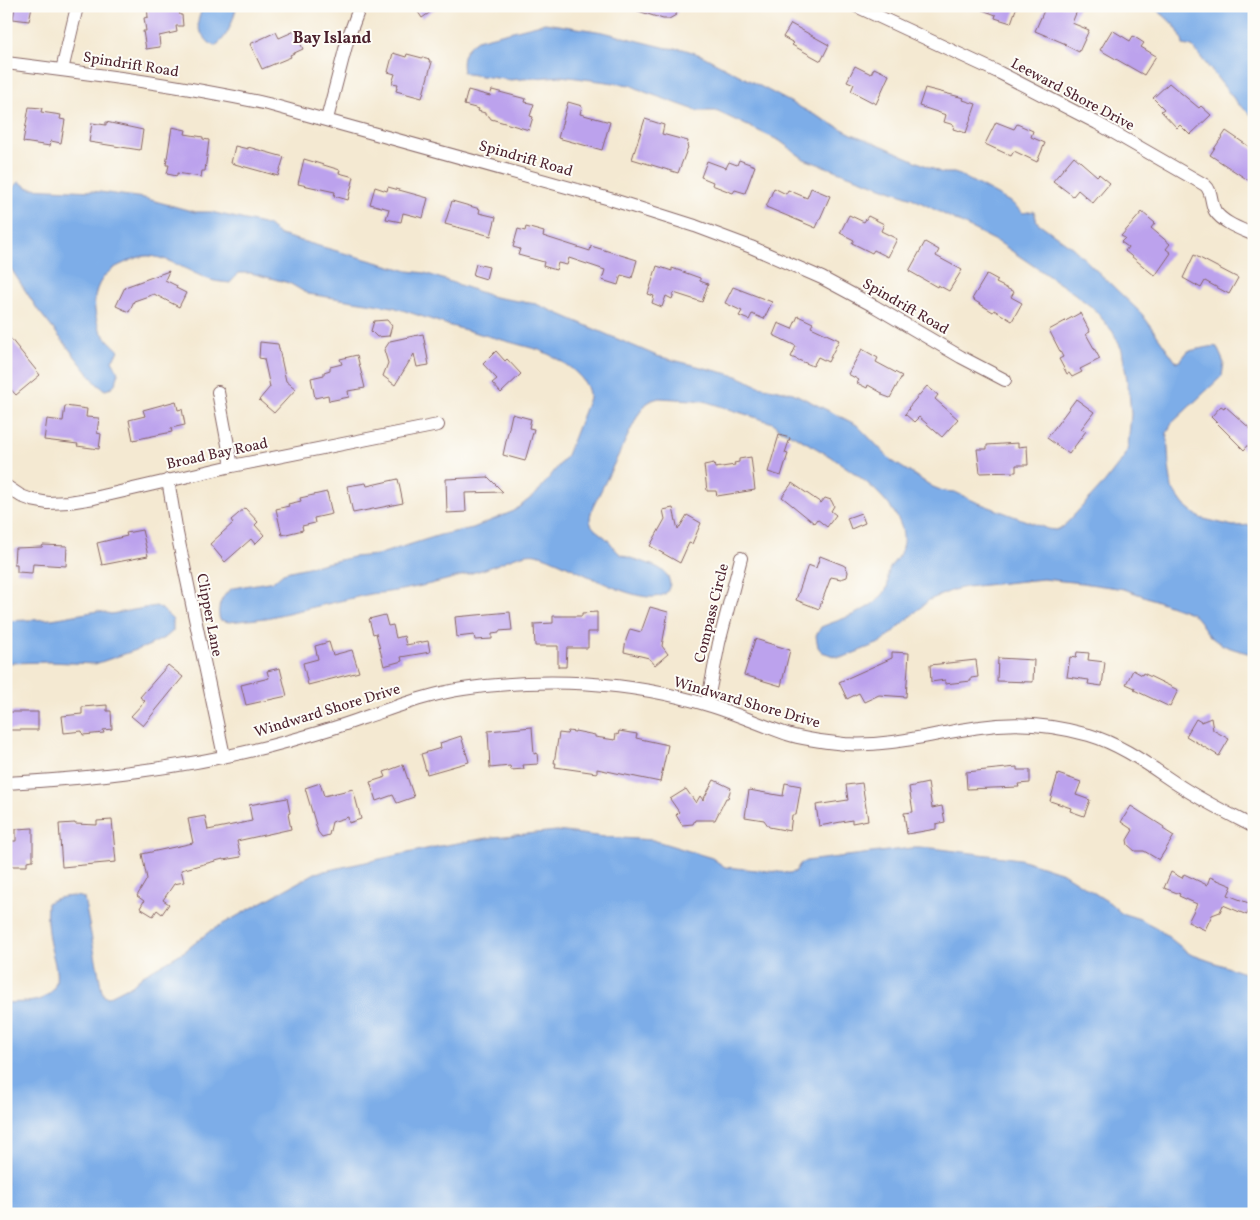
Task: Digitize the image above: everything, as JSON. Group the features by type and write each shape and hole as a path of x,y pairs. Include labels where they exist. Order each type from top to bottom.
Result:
{"street":[{"path":"62,70 78,6"},
{"path":"327,119 348,38 360,6"},
{"name":"Leeward Shore Drive","path":"856,6 1000,73 1097,122 1205,185 1211,193 1215,210 1220,218 1254,235"},
{"name":"Spindrift Road","path":"6,63 237,97 327,119 610,199 695,226 822,278 1005,380"},
{"path":"218,392 232,466"},
{"name":"Broad Bay Road","path":"6,486 21,496 48,503 94,498 232,466 438,425"},
{"name":"Clipper Lane","path":"168,480 177,533 224,756"},
{"name":"Compass Circle","path":"707,704 719,643 741,558"},
{"name":"Windward Shore Drive","path":"6,783 115,775 224,756 285,742 344,725 422,698 459,689 542,683 617,686 707,704 790,735 848,744 878,744 982,726 1011,724 1062,728 1093,736 1131,753 1184,788 1254,827"}],"water":[{"path":"203,6 237,6 227,33 215,46 207,41 199,30 199,19"},
{"path":"1151,6 1254,6 1254,117 1238,104 1195,50 1192,47 1183,45 1179,33 1172,23"},
{"path":"545,23 603,32 667,48 683,49 701,55 852,134 942,173 960,175 1012,203 1023,213 1034,211 1037,222 1073,248 1142,314 1176,362 1180,361 1188,351 1217,347 1224,363 1222,376 1172,423 1167,433 1169,466 1172,488 1184,505 1200,518 1233,526 1254,525 1254,655 1216,641 1191,613 1124,589 1043,579 953,590 929,600 882,642 844,657 837,657 822,652 818,647 816,636 821,627 866,609 886,590 889,570 902,548 902,531 895,514 883,498 849,469 830,456 782,431 773,423 704,401 659,398 646,404 638,415 593,507 590,522 619,553 663,571 668,577 670,584 665,594 653,597 620,590 549,558 530,554 517,556 491,567 414,588 370,594 266,618 229,622 220,620 219,606 226,594 233,588 274,581 283,573 290,571 353,557 377,555 440,535 473,528 514,511 537,493 567,455 589,398 585,383 572,369 539,350 451,326 393,307 308,294 289,283 251,273 239,273 230,283 213,281 166,260 146,256 138,257 111,270 104,276 96,291 96,318 100,330 119,351 112,360 117,371 117,380 112,388 105,390 97,384 38,310 6,261 6,191 13,188 19,182 29,188 92,191 144,198 195,212 211,212 267,225 280,235 408,271 425,273 494,297 536,304 657,356 737,376 759,386 793,393 857,425 892,461 933,487 943,491 955,492 976,502 1048,529 1056,530 1063,527 1105,482 1125,456 1128,447 1131,414 1122,350 1113,332 1094,309 1075,294 1000,243 912,198 804,159 780,141 716,111 698,111 630,85 561,76 510,80 463,72 462,62 464,53 477,40"},
{"path":"156,606 173,620 173,631 166,637 148,646 95,664 6,663 6,621 52,619 98,611 111,614"},
{"path":"557,831 653,840 712,858 725,867 789,873 795,872 800,864 806,861 912,848 932,848 1020,859 1063,873 1110,903 1121,913 1140,919 1157,928 1190,954 1254,975 1254,1214 6,1214 6,1003 38,1000 53,989 56,982 55,964 48,930 47,903 65,897 75,896 84,898 102,991 104,996 108,997 132,985 143,975 185,951 210,931 315,873 440,846 494,837"}],"building":[{"path":"15,6 32,6 29,21 13,19"},
{"path":"147,6 178,6 180,15 182,15 183,26 176,26 177,32 159,36 160,47 146,49 143,31 146,31 144,18 148,17"},
{"path":"414,6 439,6 422,18"},
{"path":"630,6 679,6 676,15 669,19 663,19 629,8"},
{"path":"977,6 1017,6 1011,23 995,18 996,15 977,8"},
{"path":"1046,6 1079,6 1072,23 1089,30 1079,52 1066,44 1035,31"},
{"path":"791,24 829,45 821,61 792,45 794,43 783,37"},
{"path":"1112,30 1130,41 1133,36 1144,43 1141,47 1156,56 1144,75 1100,50"},
{"path":"295,31 303,49 290,55 291,57 262,69 250,44 276,32 279,38"},
{"path":"393,53 406,57 407,54 432,62 422,98 396,91 398,84 392,83 395,74 388,72"},
{"path":"855,66 871,74 874,68 889,75 876,104 851,91 854,84 847,81"},
{"path":"1169,83 1199,108 1201,106 1211,115 1190,135 1180,125 1177,128 1161,111 1164,109 1153,98"},
{"path":"925,88 964,98 963,100 976,104 966,133 953,129 954,125 944,122 946,115 919,106"},
{"path":"468,90 490,96 492,90 526,99 525,102 534,104 530,116 533,117 529,130 491,119 485,113 478,111 479,109 464,105"},
{"path":"568,102 582,106 580,114 610,122 602,150 558,138"},
{"path":"29,107 42,108 41,112 61,115 60,119 65,120 61,143 51,141 50,146 23,142"},
{"path":"645,119 664,125 662,134 688,141 688,147 678,173 632,159"},
{"path":"106,122 143,130 140,150 89,142 92,123 106,125"},
{"path":"996,122 1014,129 1017,124 1033,131 1031,137 1045,143 1037,162 1014,151 1011,156 985,144"},
{"path":"172,127 186,130 185,134 209,140 205,171 202,171 201,177 177,173 177,176 167,174 169,165 166,165"},
{"path":"1226,131 1254,150 1254,184 1210,155"},
{"path":"235,146 248,149 248,147 284,157 278,176 231,163"},
{"path":"1074,156 1097,176 1099,174 1110,183 1093,203 1078,190 1073,196 1053,181"},
{"path":"304,159 340,170 339,173 354,177 348,200 334,196 335,192 298,184"},
{"path":"739,160 755,166 745,193 735,190 733,193 712,185 713,182 701,177 707,161 726,168 729,162 737,165"},
{"path":"375,187 387,191 388,187 428,198 423,218 403,213 401,222 386,219 389,209 370,204"},
{"path":"774,188 786,194 788,190 807,198 811,188 830,196 816,228 766,207"},
{"path":"452,201 480,209 479,213 496,217 491,236 445,224"},
{"path":"1142,212 1155,223 1151,228 1170,244 1166,249 1171,253 1155,276 1125,251 1128,247 1121,242 1125,238 1121,236"},
{"path":"849,215 864,222 868,216 884,224 881,231 897,239 888,257 874,250 872,253 852,243 854,240 840,233"},
{"path":"526,227 544,232 543,236 590,251 591,246 637,260 632,278 621,275 618,285 602,280 605,270 569,258 567,265 558,263 556,270 543,266 544,262 518,255 520,249 513,247 518,229 525,231"},
{"path":"925,242 939,250 936,256 962,270 949,291 938,285 937,287 909,271"},
{"path":"1194,255 1238,278 1229,294 1205,281 1201,288 1183,278"},
{"path":"476,264 489,267 486,279 473,275"},
{"path":"657,266 672,271 672,268 700,278 700,281 708,284 702,302 674,293 672,299 666,296 662,307 652,303 654,296 648,294"},
{"path":"169,271 165,280 186,293 179,307 154,294 134,301 129,312 116,306 125,287"},
{"path":"987,274 998,280 996,283 1014,292 1011,297 1022,303 1012,321 972,299"},
{"path":"733,287 772,302 764,319 752,314 749,320 739,316 742,311 725,303"},
{"path":"1080,313 1090,332 1086,334 1100,359 1080,369 1082,372 1072,377 1069,373 1067,374 1059,359 1063,357 1049,330"},
{"path":"798,316 813,323 811,327 839,340 828,362 818,357 813,366 791,357 796,346 773,335 778,323 792,329"},
{"path":"387,320 392,326 389,336 377,337 371,331 374,321"},
{"path":"6,333 40,375 16,395 6,384 6,381 11,377 6,372"},
{"path":"423,334 429,365 417,367 414,354 395,385 383,376 388,363 384,350 390,341"},
{"path":"260,342 278,344 286,381 296,389 274,413 259,400 270,387 264,359 259,358"},
{"path":"862,349 878,358 876,362 902,376 890,398 868,385 867,388 857,383 859,380 848,374"},
{"path":"496,351 505,361 507,359 521,374 501,393 492,383 497,379 483,364"},
{"path":"357,355 365,388 348,391 349,397 329,401 328,395 315,398 311,378 324,375 324,372 330,370 330,367 342,364 340,359"},
{"path":"927,386 938,395 935,399 958,419 942,437 919,417 914,422 905,414"},
{"path":"1076,399 1094,412 1081,429 1086,431 1069,454 1047,438"},
{"path":"176,401 178,410 182,409 185,425 171,428 172,432 133,440 129,420 145,416 143,410"},
{"path":"65,406 87,409 86,417 99,418 97,433 101,434 99,449 77,446 78,444 44,440 47,419 63,421"},
{"path":"1221,406 1224,408 1225,406 1254,432 1254,439 1244,450 1211,417"},
{"path":"512,414 531,419 529,428 534,429 525,461 503,455"},
{"path":"779,435 790,438 785,453 788,454 781,476 768,472"},
{"path":"1018,443 1018,447 1027,446 1028,465 1016,465 1016,472 980,473 977,449 987,449 987,445"},
{"path":"751,457 755,490 717,496 716,491 707,491 704,465 714,463 715,468 735,465 734,463 739,462 739,459"},
{"path":"488,477 503,492 465,493 466,512 447,513 446,479"},
{"path":"398,479 403,503 353,513 347,486 366,483 367,486"},
{"path":"792,483 821,503 825,498 831,500 834,506 831,511 836,515 827,527 817,519 814,523 782,497"},
{"path":"327,492 332,514 314,518 315,523 302,526 303,530 282,535 276,509 301,501 300,498"},
{"path":"245,508 258,522 255,525 264,535 255,544 251,539 225,562 210,544 233,523 231,520"},
{"path":"673,508 678,530 687,515 701,523 692,544 689,543 680,563 650,546 665,519 663,510"},
{"path":"861,513 865,523 851,529 847,518"},
{"path":"142,530 148,556 102,565 97,543 127,536 126,533"},
{"path":"43,545 67,546 66,566 33,564 32,573 17,572 17,564 14,564 15,548 42,547"},
{"path":"820,556 843,565 848,572 847,577 841,579 831,577 819,609 796,600 808,565 816,568"},
{"path":"650,607 668,612 662,646 668,654 655,665 649,658 624,652 630,629 641,632"},
{"path":"510,612 512,630 499,631 499,633 492,634 492,639 475,640 474,635 457,637 455,617"},
{"path":"597,612 597,632 588,632 588,648 567,648 566,667 558,667 558,646 535,646 534,624 553,623 553,616 582,616 582,613"},
{"path":"385,615 388,626 393,625 396,638 404,636 406,645 428,641 430,652 401,657 402,661 384,666 376,633 373,634 369,619"},
{"path":"755,639 790,650 781,686 744,675"},
{"path":"329,642 333,655 352,650 359,672 308,685 303,663 318,659 315,646"},
{"path":"892,652 909,653 906,697 879,695 864,702 859,693 847,699 839,682 892,658"},
{"path":"1077,652 1089,653 1088,660 1105,662 1102,686 1088,684 1089,680 1067,677 1070,657 1076,658"},
{"path":"998,658 1034,660 1033,682 997,681"},
{"path":"976,660 978,677 971,678 971,681 945,684 945,680 931,682 930,665"},
{"path":"168,665 183,677 143,726 131,716 145,701 140,697"},
{"path":"280,668 287,696 246,705 241,685 269,678 267,671"},
{"path":"1133,670 1178,690 1170,707 1134,690 1135,688 1126,684"},
{"path":"107,705 107,711 111,711 112,729 103,730 104,733 83,735 82,731 64,733 62,716 82,714 82,707"},
{"path":"6,712 38,712 38,730 6,730"},
{"path":"1211,718 1213,730 1229,739 1219,756 1186,736 1196,719 1201,722"},
{"path":"532,727 534,754 537,753 538,764 523,765 524,769 511,770 510,766 490,768 488,731"},
{"path":"568,731 615,740 616,734 618,735 619,731 637,734 636,738 668,745 660,782 597,769 597,773 555,767 559,733 567,734"},
{"path":"461,736 469,762 427,774 421,754 441,748 440,743"},
{"path":"403,765 414,797 397,803 393,795 376,801 370,782 386,777 384,772"},
{"path":"1017,767 1017,770 1030,770 1030,783 1018,784 1019,787 967,789 966,772"},
{"path":"1058,774 1081,782 1076,795 1090,800 1084,816 1070,811 1071,808 1050,801"},
{"path":"714,780 731,788 728,798 726,798 715,820 695,820 693,824 682,825 676,815 679,812 670,799 686,789 696,803 700,796 703,800"},
{"path":"320,783 324,796 353,789 361,819 349,823 348,817 332,822 329,835 322,837 318,832 305,788"},
{"path":"785,783 801,786 796,815 792,815 790,831 769,827 764,820 745,817 749,790 783,796"},
{"path":"862,783 868,820 852,823 852,820 819,826 816,805 848,800 846,785"},
{"path":"928,783 932,808 942,806 945,822 936,824 936,829 907,834 904,813 913,812 909,787"},
{"path":"287,798 291,829 237,841 241,857 223,859 181,870 184,882 174,884 163,900 169,904 162,914 157,910 153,916 140,908 144,901 137,896 147,879 142,854 193,843 188,819 205,816 208,830 252,821 249,805"},
{"path":"1131,806 1164,827 1163,829 1174,836 1159,860 1144,851 1135,851 1128,845 1127,840 1133,830 1121,822"},
{"path":"112,820 116,862 62,867 59,824 97,825 97,821"},
{"path":"33,828 33,860 27,861 27,866 7,866 6,841 16,841 16,829"},
{"path":"1171,872 1182,878 1184,874 1207,885 1210,877 1232,886 1228,895 1251,904 1247,915 1223,905 1220,912 1212,915 1205,930 1188,922 1197,904 1179,896 1180,894 1164,888"}],"district":[{"name":"Bay Island","path":"332,37"}]}
